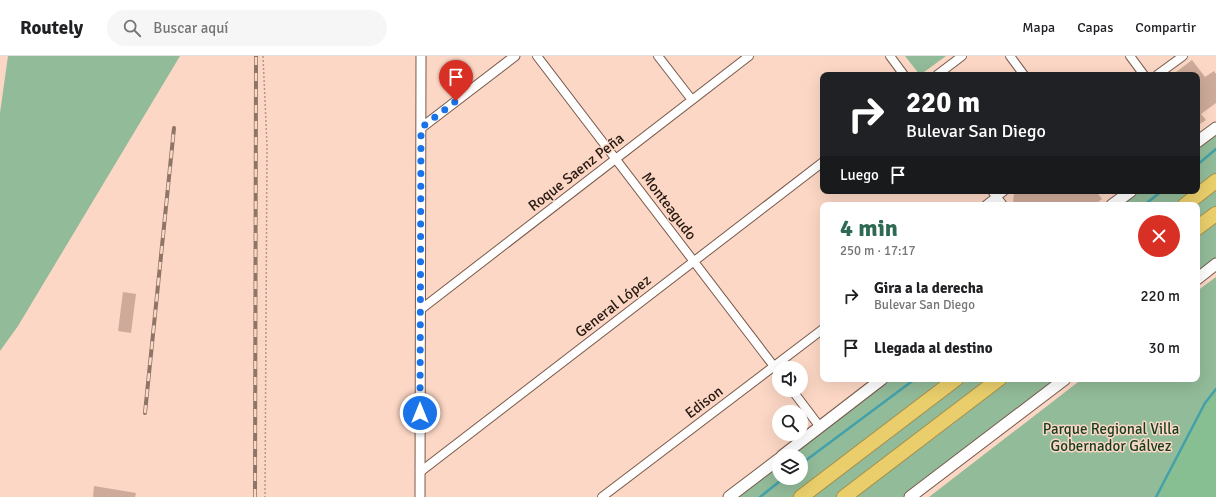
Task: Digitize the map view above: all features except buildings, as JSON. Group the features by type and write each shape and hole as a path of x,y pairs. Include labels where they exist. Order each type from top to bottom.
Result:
{"highway":[{"path":"1200,194 1216,182"},
{"path":"1189,202 1200,194"},
{"path":"1200,226 1216,214"},
{"path":"801,497 952,382"},
{"path":"844,497 995,382"}],"main road":[{"path":"1200,140 1216,128"},
{"path":"1116,202 1127,194"},
{"path":"1200,276 1216,264"},
{"path":"791,449 878,382"},
{"path":"910,497 1061,382"},
{"path":"729,497 772,464"}],"street":[{"path":"420,497 421,56"},
{"path":"421,128 515,56"},
{"name":"Monteagudo","path":"537,56 772,365"},
{"path":"658,56 692,100"},
{"name":"Roque Saenz Peña","path":"420,310 749,56"},
{"path":"890,56 902,72"},
{"path":"940,72 962,56"},
{"path":"1010,56 1022,72"},
{"path":"1130,56 1142,72"},
{"path":"1161,72 1184,56"},
{"name":"General López","path":"420,472 820,164"},
{"path":"994,194 1001,202"},
{"name":"Edison","path":"786,361 820,332"},
{"name":"Edison","path":"602,497 772,373"},
{"path":"797,397 820,427"}],"path":[{"path":"263,56 267,145 265,497"}],"green space":[{"path":"8,56 180,56 18,326 0,351 0,113"},
{"path":"905,56 946,56 924,72 918,72"},
{"path":"1216,128 1216,264 1200,277 1200,202 1116,202 1127,194 1200,194 1200,140"},
{"name":"Parque Regional Villa Gobernador Gálvez","path":"1216,277 1216,389 1205,403 1156,497 929,497 1078,382 1200,382 1200,289"},
{"path":"878,382 1061,382 910,497 729,497 772,464 772,485 808,485 808,449 791,449 801,441 808,441 808,436"},
{"path":"1216,389 1216,497 1156,497 1205,403"}],"waterway":[{"path":"1200,162 1216,149"},
{"path":"1148,202 1158,194"},
{"path":"808,459 911,382"},
{"path":"1156,497 1205,403 1216,389"},
{"path":"760,497 775,485"}],"railway":[{"path":"255,497 256,56"},
{"path":"145,413 174,128"}],"route":[{"path":"420,413 421,128 456,101"}]}
